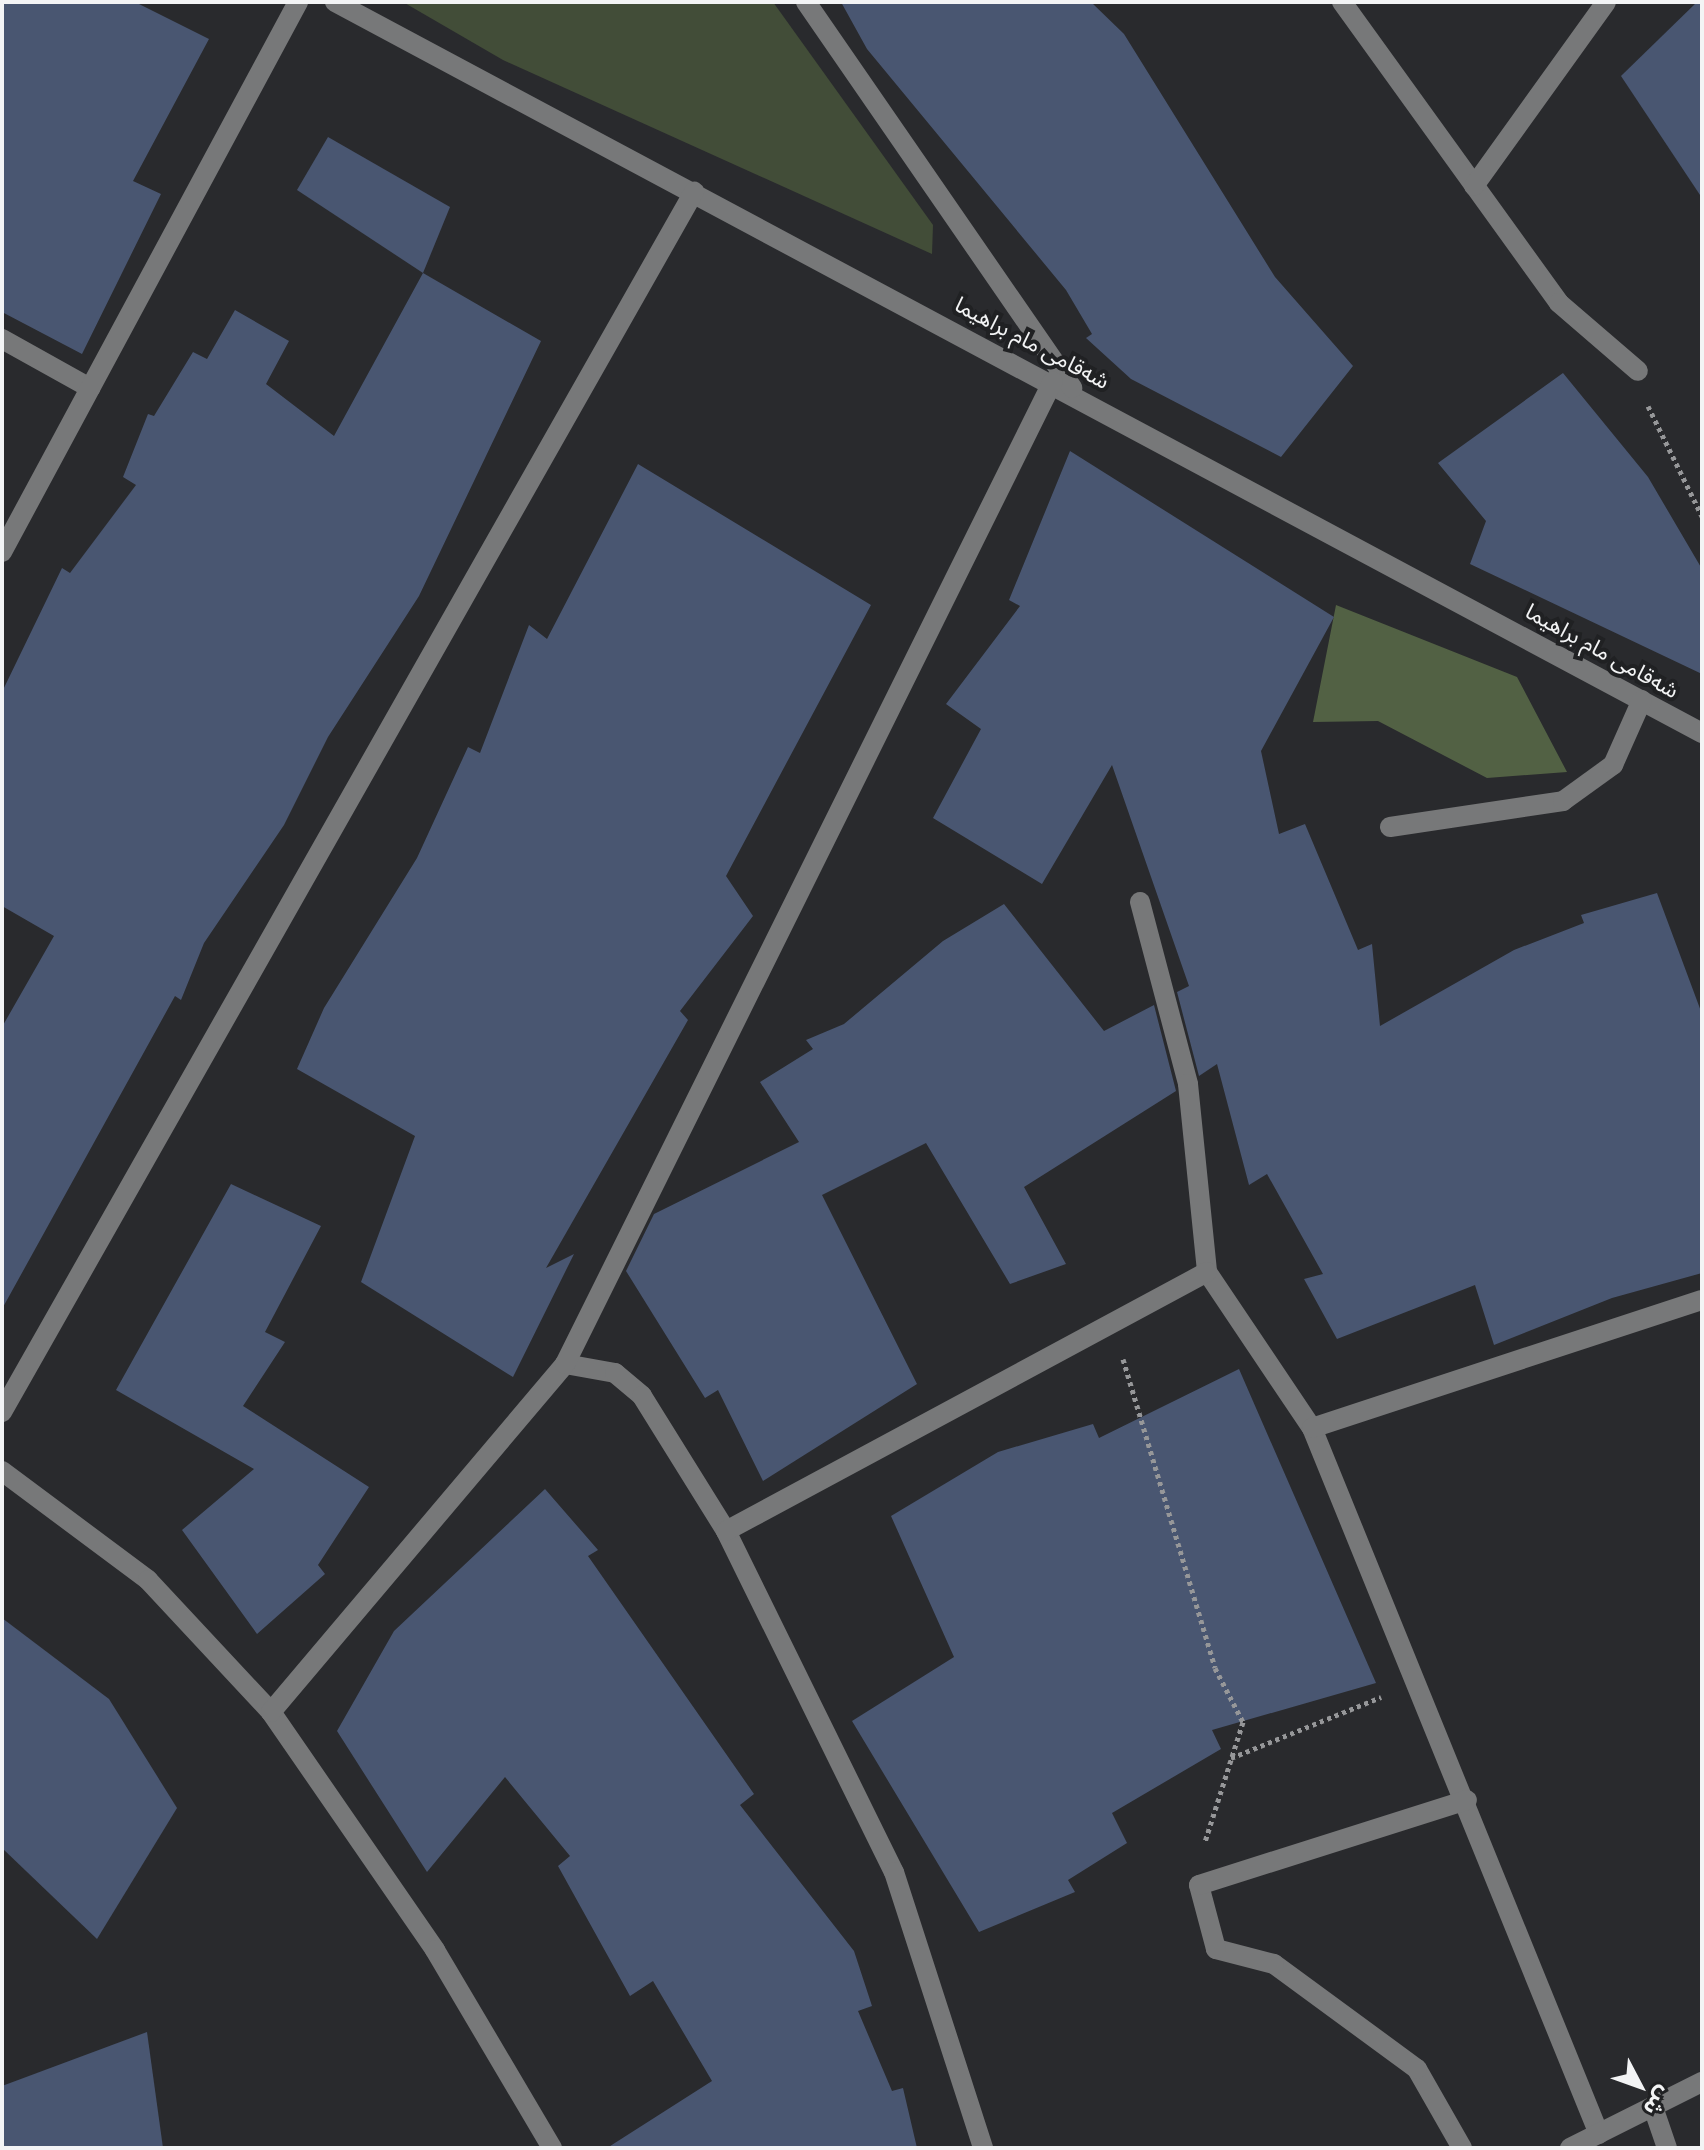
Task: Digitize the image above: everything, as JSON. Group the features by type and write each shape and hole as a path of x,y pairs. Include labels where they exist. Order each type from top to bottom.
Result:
{"street":[{"path":"2,552 298,2"},
{"name":"شەقامی مام براهیما","path":"335,2 1074,391 1702,733"},
{"path":"806,2 1074,391"},
{"path":"1342,2 1559,303 1638,371"},
{"path":"1474,186 1606,2"},
{"path":"2,1412 694,192"},
{"path":"2,339 90,388"},
{"path":"271,1712 565,1364 1053,381"},
{"path":"1390,827 1563,801 1613,765 1642,700"},
{"path":"1140,902 1188,1084 1207,1272 1312,1428 1420,1683 1599,2134"},
{"path":"726,1531 1207,1272"},
{"path":"1312,1428 1702,1300"},
{"path":"565,1364 615,1373 642,1396 726,1531 894,1872 983,2148"},
{"path":"2,1471 148,1580 271,1712 435,1950 552,2148"},
{"path":"1462,2148 1417,2069 1274,1964 1216,1949 1199,1885 1467,1800"},
{"path":"1570,2148 1702,2082"},
{"path":"1653,2107 1667,2148"}],"path":[{"path":"1638,371 1657,435 1702,516"},
{"path":"1112,1323 1215,1668 1243,1722 1230,1758 1199,1885"},
{"path":"1230,1758 1420,1683"}],"green space":[{"path":"403,2 773,2 933,225 932,254 503,60"},
{"path":"1336,605 1517,677 1567,772 1487,778 1378,721 1313,722"}],"building":[{"path":"2,2 135,2 209,39 133,181 161,194 82,354 2,312"},
{"path":"841,2 1091,2 1124,34 1275,277 1353,366 1281,457 1131,379 1086,338 1092,334 1066,290 867,49"},
{"path":"1697,2 1702,2 1702,198 1621,76"},
{"path":"328,137 450,207 423,273 297,190"},
{"path":"423,273 541,341 419,596 328,737 284,825 204,943 181,1000 175,996 2,1309 2,1027 54,936 2,906 2,692 62,568 70,573 136,485 123,477 148,414 154,416 193,352 207,359 235,310 289,341 266,384 334,436"},
{"path":"1563,373 1648,477 1702,569 1702,674 1470,564 1486,521 1438,463"},
{"path":"1070,451 1334,617 1261,751 1279,834 1305,824 1358,950 1372,944 1380,1026 1514,950 1584,923 1581,915 1657,893 1702,1014 1702,1273 1612,1298 1494,1345 1475,1285 1337,1339 1304,1279 1323,1274 1267,1174 1249,1185 1217,1064 1199,1076 1177,992 1189,986 1112,765 1042,884 933,818 981,729 946,704 1020,606 1009,600"},
{"path":"638,464 871,605 726,876 753,916 680,1011 688,1020 546,1268 574,1254 513,1377 361,1282 415,1136 297,1069 324,1008 417,858 468,747 480,753 529,625 547,639"},
{"path":"1004,904 1104,1031 1154,1005 1176,1091 1024,1187 1066,1264 1010,1284 926,1143 822,1195 917,1384 763,1481 718,1390 705,1398 626,1271 654,1214 799,1142 760,1082 813,1049 806,1040 844,1024 943,941"},
{"path":"231,1184 321,1226 265,1332 285,1342 243,1406 369,1487 318,1565 325,1574 257,1634 182,1530 254,1469 116,1390"},
{"path":"1239,1369 1376,1683 1212,1730 1221,1749 1112,1813 1127,1843 1068,1880 1075,1892 979,1932 852,1721 954,1657 891,1516 998,1452 1093,1424 1099,1438"},
{"path":"545,1489 598,1550 588,1556 754,1794 740,1805 854,1951 872,2006 858,2011 892,2091 903,2088 917,2148 607,2148 712,2081 653,1981 630,1996 558,1866 570,1856 505,1777 427,1872 337,1731 394,1631"},
{"path":"2,1618 109,1699 177,1808 97,1939 2,1848"},
{"path":"147,2032 163,2148 2,2148 2,2086"}]}
